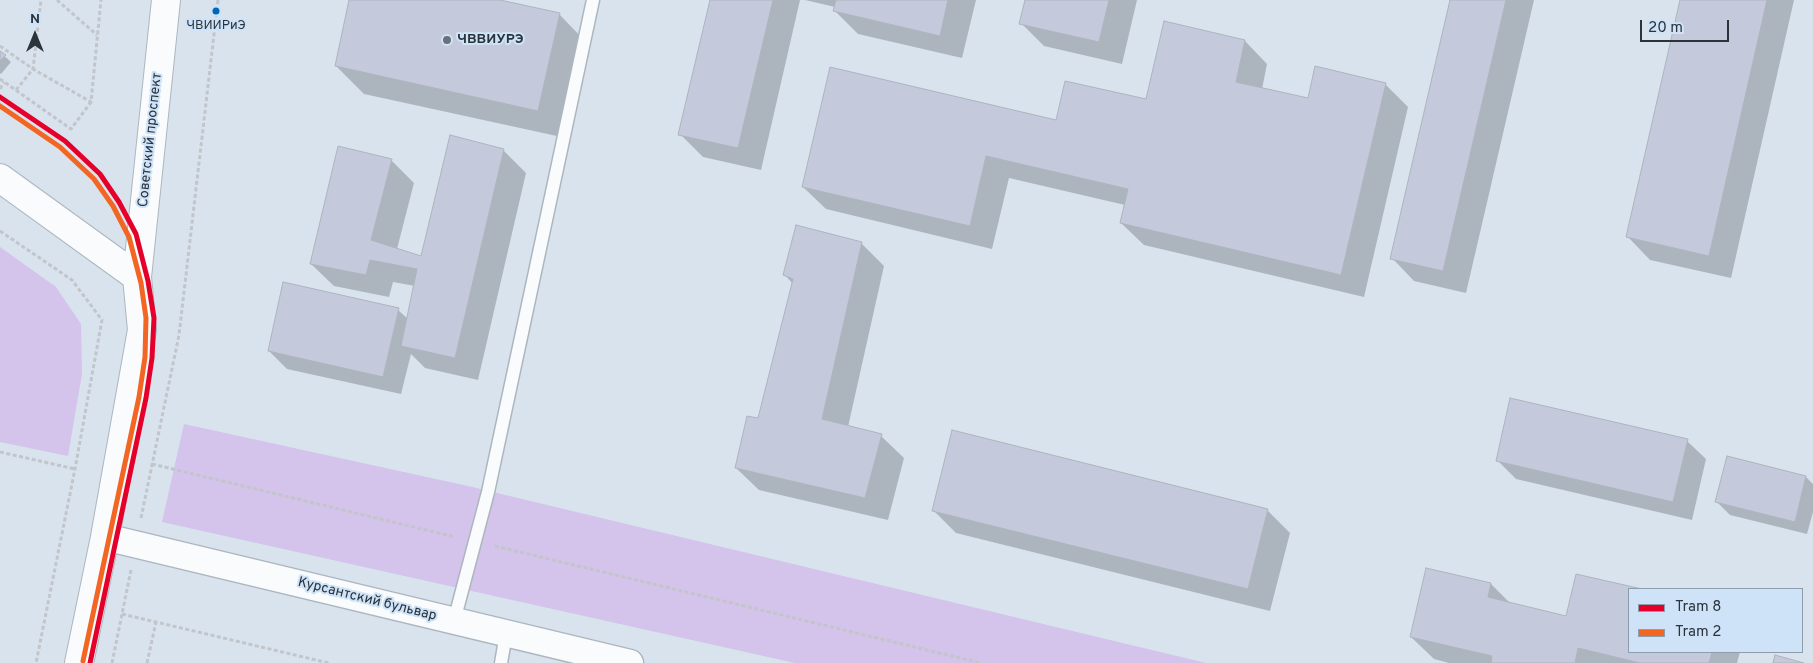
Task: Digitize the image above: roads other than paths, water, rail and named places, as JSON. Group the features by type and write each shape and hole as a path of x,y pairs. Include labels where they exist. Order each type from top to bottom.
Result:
{"main road":[{"name":"Советский проспект","path":"79,663 105,537 142,330 137,277 166,0"},
{"path":"0,178 137,277"}],"street":[{"name":"Курсантский бульвар","path":"105,537 630,663"}],"lane":[{"path":"454,621 488,492 593,0"},
{"path":"501,663 506,634"}],"tram line":[{"name":"8","path":"0,97 65,141 100,174 119,202 136,234 148,281 154,318 152,358 146,398 90,663"},
{"name":"2","path":"0,106 60,147 94,179 113,206 129,237 141,283 146,318 145,357 139,397 83,661"}],"place":[{"name":"ЧВИИРиЭ","path":"216,11"},
{"name":"ЧВВИУРЭ","path":"447,40"}]}
